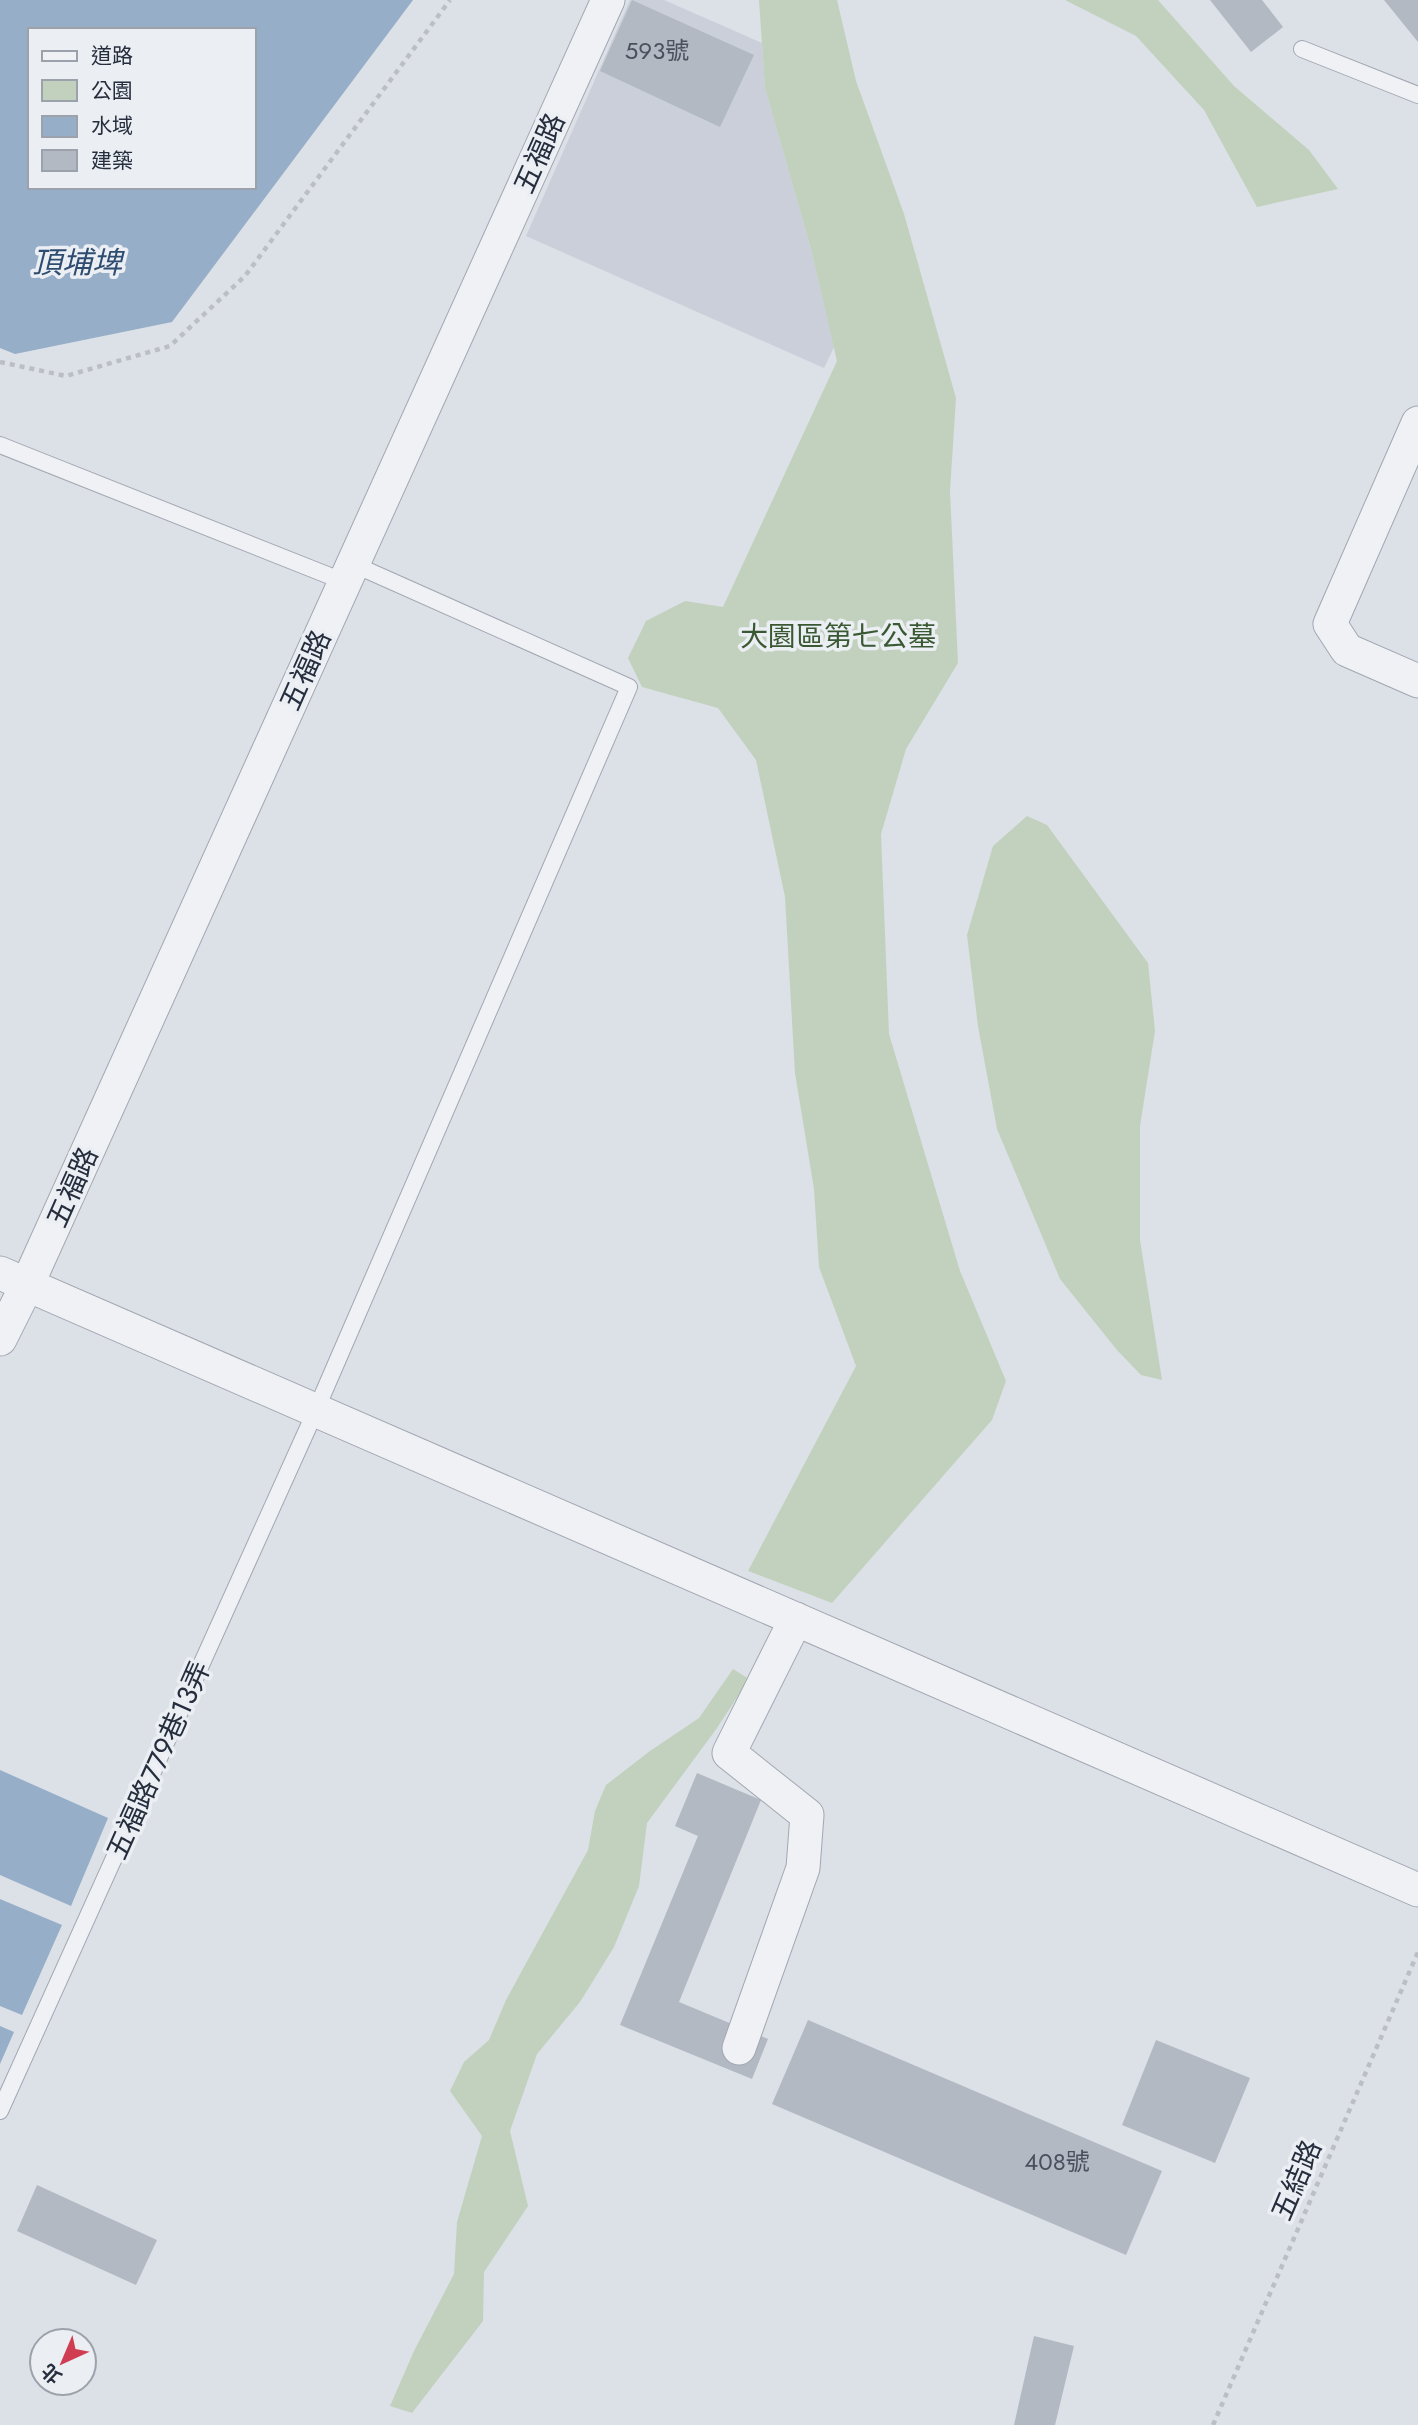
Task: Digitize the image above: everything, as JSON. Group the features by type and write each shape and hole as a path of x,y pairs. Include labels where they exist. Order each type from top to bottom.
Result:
{"street":[{"name":"五福路","path":"0,1339 14,1279 349,573 608,0"},
{"path":"1418,423 1330,625 1347,650 1418,681"},
{"path":"14,1279 1418,1889"},
{"path":"739,2048 803,1868 807,1815 729,1753 796,1619"}],"lane":[{"path":"1302,49 1418,95"},
{"path":"0,445 349,573"},
{"name":"五福路779巷13弄","path":"0,2111 316,1410 629,687 349,573"}],"path":[{"path":"0,362 66,376 170,346 245,276 450,0"},
{"name":"五結路","path":"1213,2425 1418,1952"}],"shaded area":[{"path":"630,0 664,0 762,43 765,88 811,249 834,347 824,368 526,236"}],"green space":[{"name":"大園區第七公墓","path":"759,0 837,0 856,81 904,214 956,398 950,491 958,663 906,749 881,834 889,1034 960,1271 1006,1381 992,1420 832,1603 748,1571 856,1366 819,1267 814,1189 795,1073 785,897 756,760 718,708 642,687 628,658 646,621 685,601 723,607 837,361 811,249 765,88"},
{"path":"1065,0 1158,0 1234,86 1309,150 1338,189 1257,207 1204,110 1136,36"},
{"path":"1027,816 1047,825 1148,963 1155,1031 1140,1126 1140,1240 1162,1380 1141,1375 1117,1350 1060,1279 997,1129 978,1026 967,935 993,846"},
{"path":"733,1669 749,1679 717,1728 647,1823 639,1886 614,1947 580,2002 537,2054 510,2131 528,2206 484,2272 483,2321 412,2413 390,2406 414,2351 454,2274 457,2222 482,2136 450,2091 464,2062 489,2040 506,2000 588,1850 595,1811 606,1785 699,1718"}],"water":[{"name":"頂埔埤","path":"0,0 413,0 172,322 15,354 0,348"},
{"path":"0,1770 108,1818 71,1906 0,1875"},
{"path":"0,1899 62,1925 22,2015 0,2006"},
{"path":"0,2026 14,2032 0,2064"}],"building":[{"path":"632,0 754,55 720,127 600,71"},
{"path":"1210,0 1262,0 1283,27 1251,52"},
{"path":"1384,0 1418,0 1418,42"},
{"path":"697,1773 761,1800 679,2002 768,2039 752,2079 620,2025 698,1836 675,1826"},
{"path":"808,2020 1162,2171 1126,2255 772,2104"},
{"path":"1156,2040 1250,2078 1215,2163 1122,2125"},
{"path":"37,2185 157,2240 136,2285 17,2231"},
{"path":"1034,2336 1074,2346 1055,2425 1014,2425"}]}
